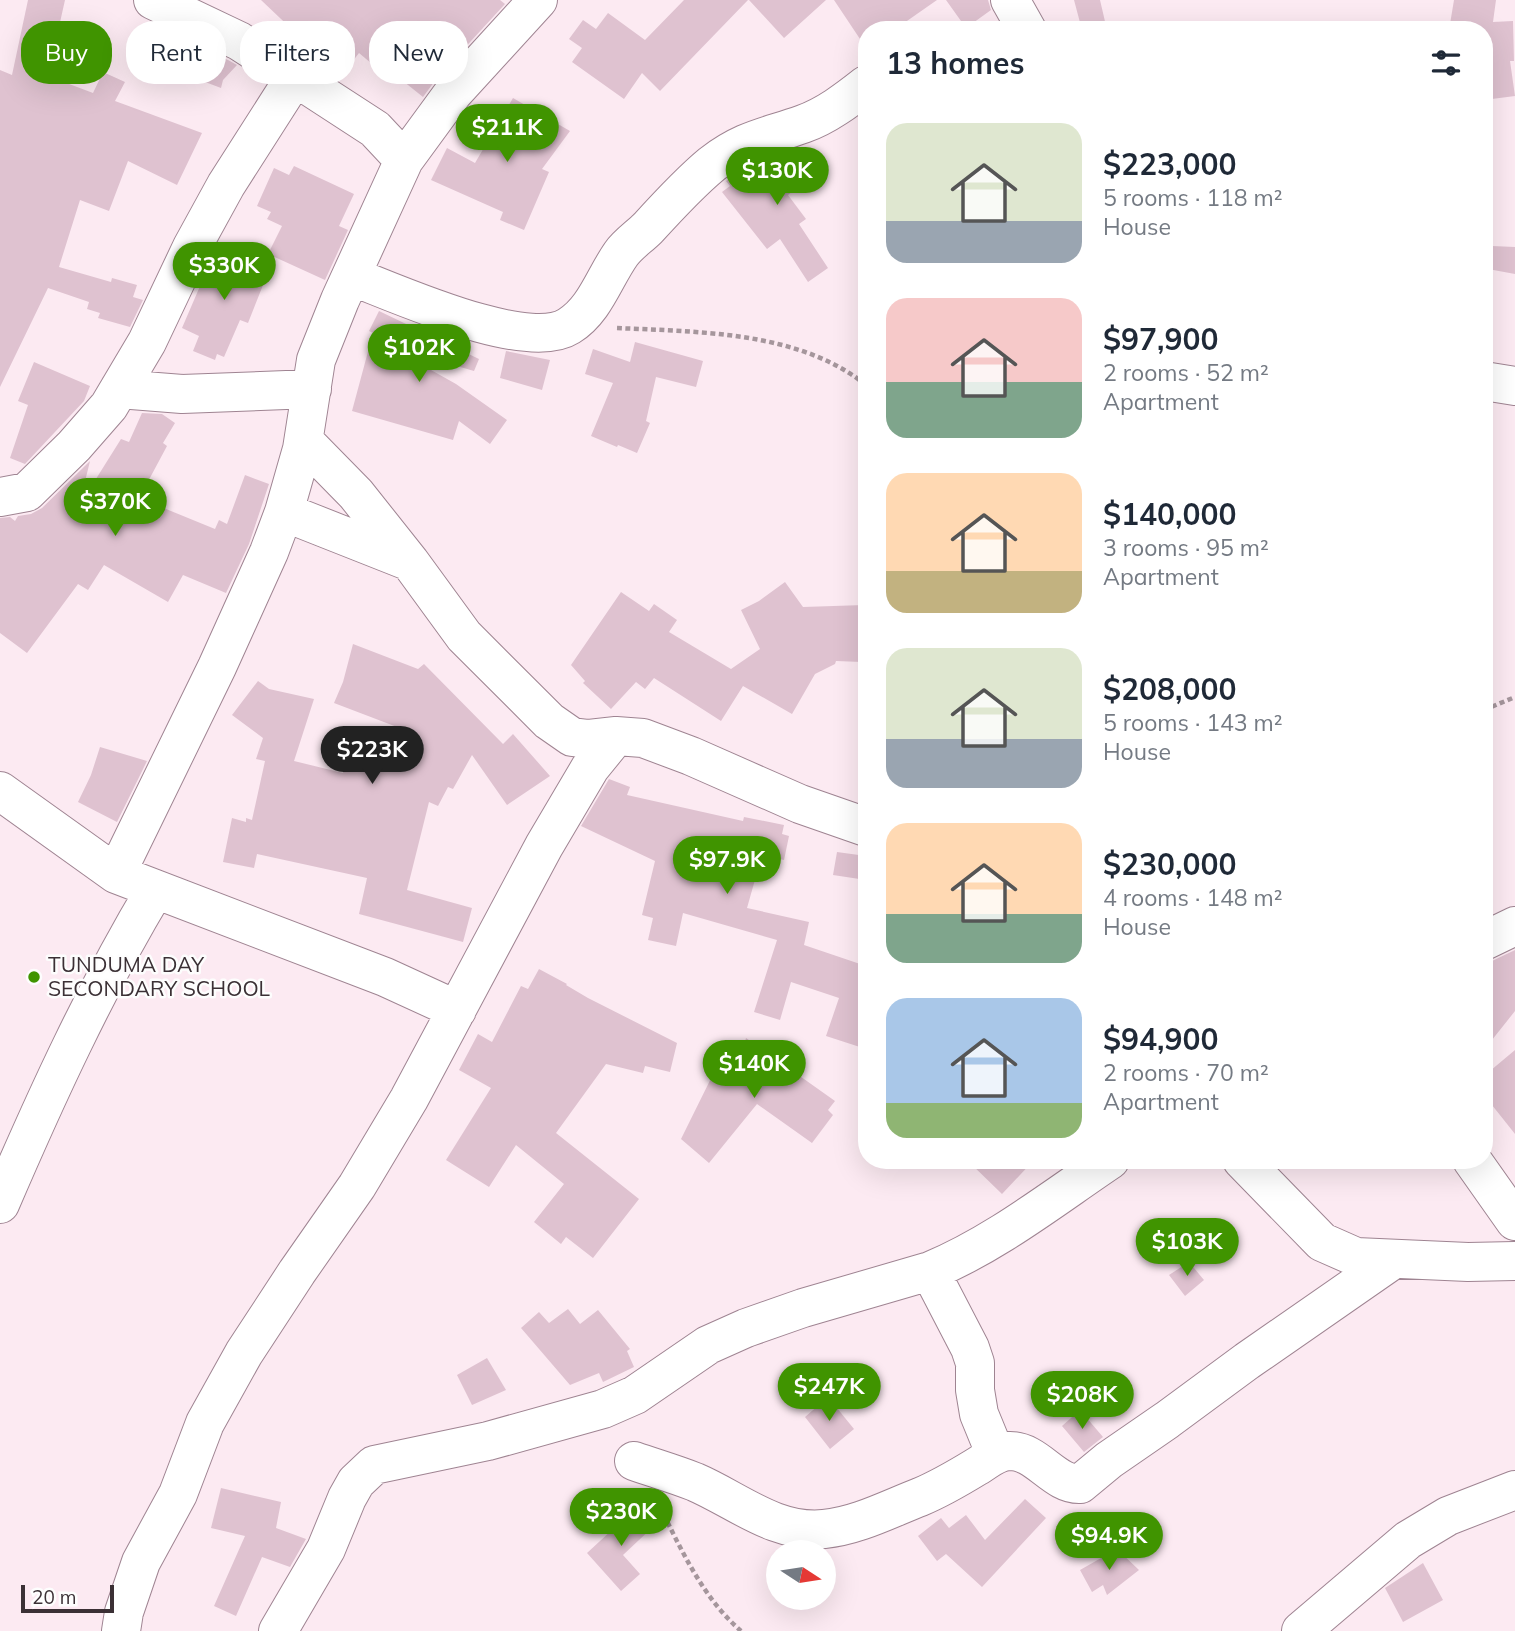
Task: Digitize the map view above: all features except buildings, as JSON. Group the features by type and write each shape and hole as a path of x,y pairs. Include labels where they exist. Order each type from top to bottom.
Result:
{"street":[{"path":"153,0 240,42"},
{"path":"116,874 218,667 269,552 284,512 304,441 316,360 404,160 453,93 538,0"},
{"path":"0,497 27,492 74,446 109,406 147,342 192,247 291,84"},
{"path":"306,84 375,129 404,160"},
{"path":"351,276 441,310 516,332 543,333 562,330 570,326 592,304 623,251 711,165 750,140 817,118 858,92"},
{"path":"1493,382 1515,386"},
{"path":"119,389 182,394 312,389"},
{"path":"304,441 356,494 464,636 549,721 572,737 643,738 800,804 858,824"},
{"path":"284,512 410,562"},
{"path":"121,1631 141,1562 177,1494 212,1412 244,1353 357,1186 457,1010 557,824 590,768 616,736"},
{"path":"0,791 116,874 385,977 457,1010"},
{"path":"0,1204 24,1148 123,944 155,890"},
{"path":"1493,916 1515,924"},
{"path":"1493,936 1515,924"},
{"path":"278,1631 326,1549 356,1482 374,1465 488,1441 603,1409 635,1395 708,1345 746,1328 803,1308 930,1271 973,1251 1096,1169"},
{"path":"1251,1169 1322,1242 1356,1258 1515,1261"},
{"path":"1478,1169 1515,1221"},
{"path":"634,1461 694,1482 774,1522 794,1528 822,1529 849,1524 928,1494 980,1465 995,1453 1025,1453 1059,1476 1076,1485 1080,1484 1109,1460 1394,1259"},
{"path":"930,1271 970,1348 975,1363 975,1390 979,1413 995,1453"},
{"path":"1301,1631 1408,1540 1448,1516 1515,1490"},
{"path":"106,1631 131,1591"}],"path":[{"path":"570,326 706,332 785,345 858,379"},
{"path":"1493,706 1515,697"},
{"path":"634,1461 690,1566 718,1609 741,1631"}],"place":[{"name":"TUNDUMA DAY SECONDARY SCHOOL","path":"34,977"}]}
